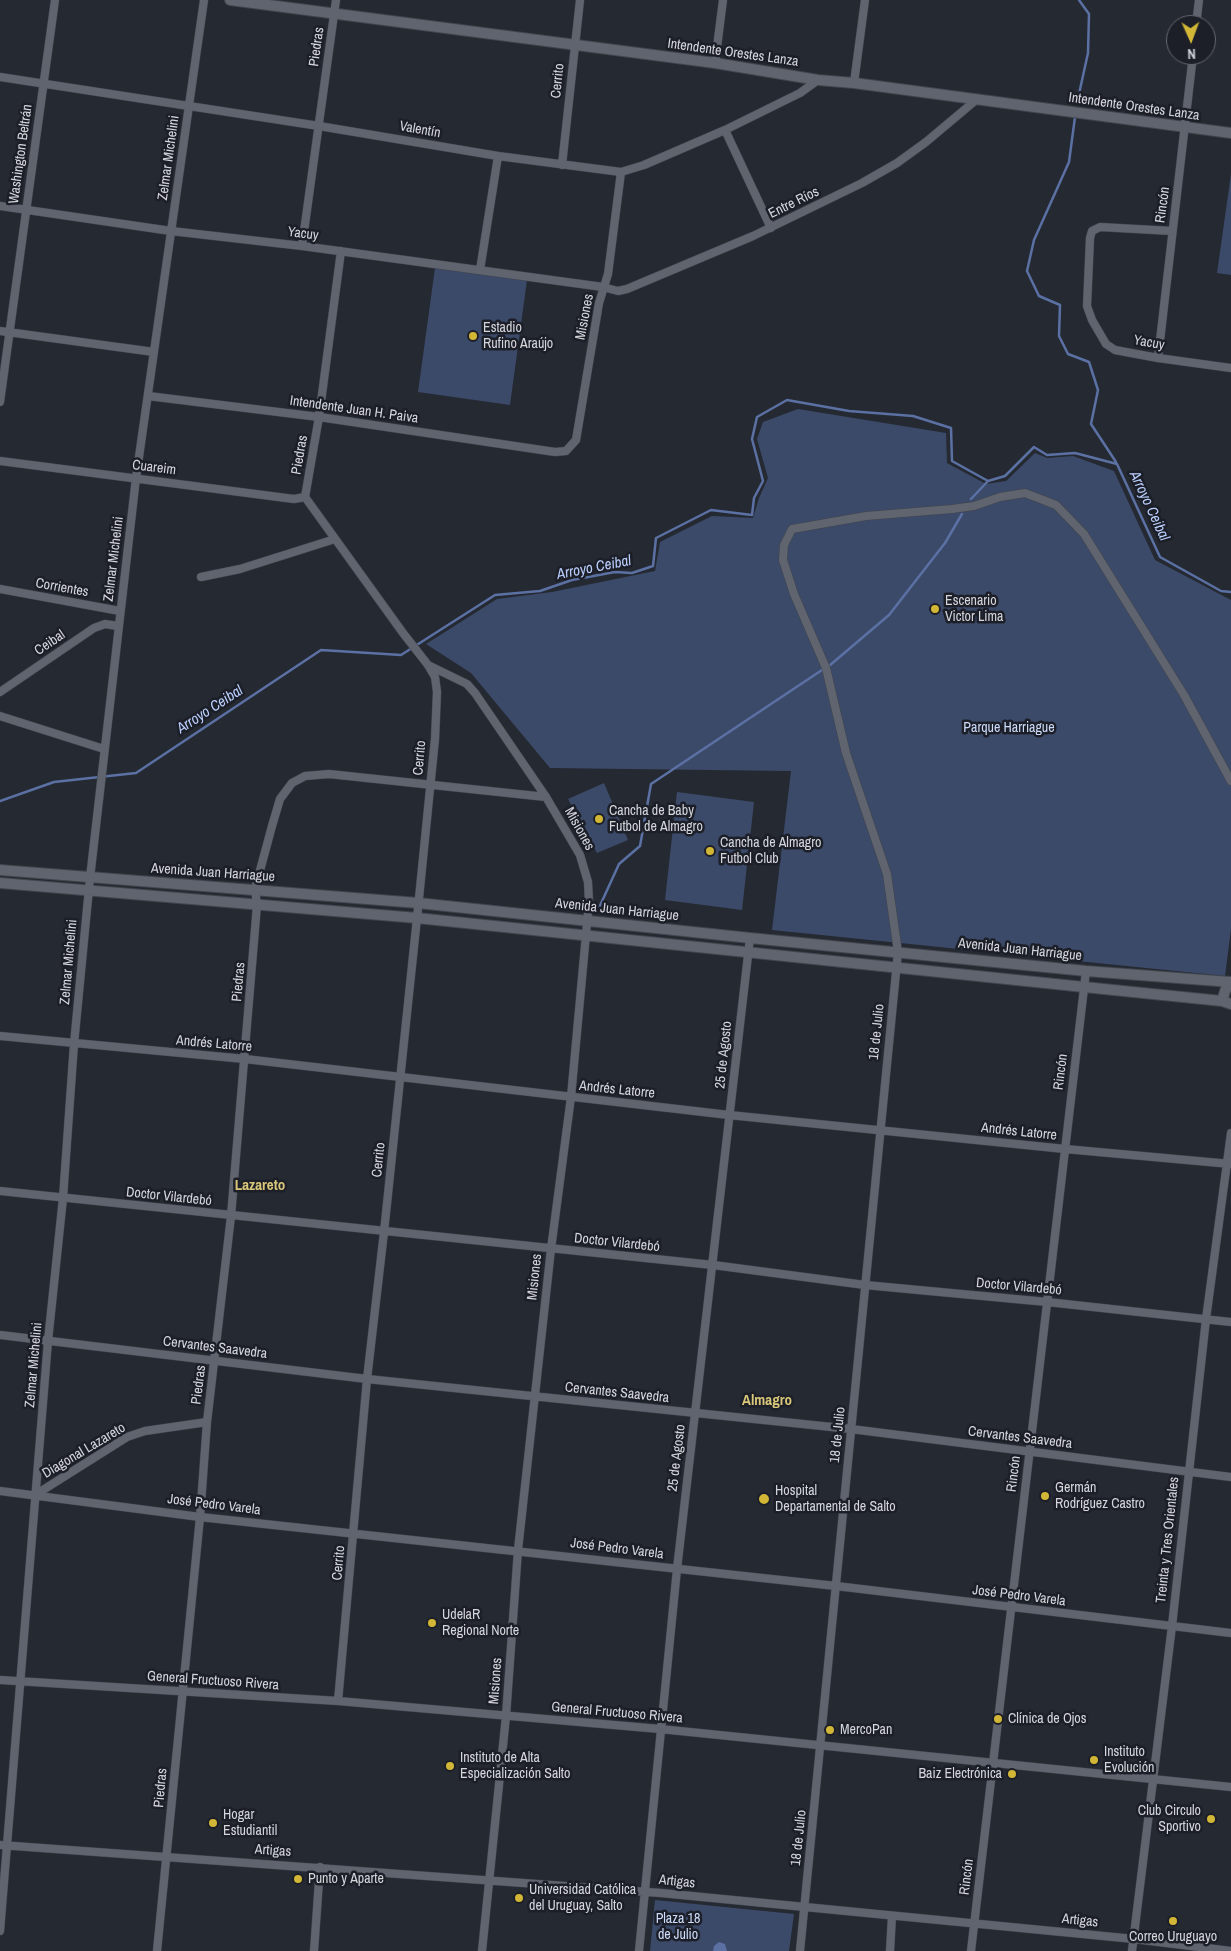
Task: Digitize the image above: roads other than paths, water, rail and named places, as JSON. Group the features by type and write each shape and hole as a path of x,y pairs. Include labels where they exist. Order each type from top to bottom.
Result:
{"street":[{"name":"Washington Beltrán","path":"0,402 55,0"},
{"name":"Zelmar Michelini","path":"0,1931 3,1845 20,1681 88,891 136,478 204,0"},
{"name":"Intendente Orestes Lanza","path":"230,0 715,63 818,80 854,83 1231,133"},
{"name":"Piedras","path":"302,246 336,0"},
{"name":"Cerrito","path":"562,165 580,0"},
{"path":"715,63 723,0"},
{"path":"854,83 865,0"},
{"path":"1197,15 1199,0"},
{"name":"Rincón","path":"1158,358 1192,65"},
{"name":"Valentín","path":"0,77 319,126 498,156 621,172 644,165 725,130 800,93 818,80"},
{"name":"Entre Ríos","path":"603,287 618,291 627,289 771,228 862,183 926,142 976,100"},
{"path":"725,130 771,228"},
{"path":"480,270 498,156"},
{"name":"Misiones","path":"555,452 566,451 576,440 599,303 608,274 621,172"},
{"name":"Yacuy","path":"0,206 171,231 341,251 603,287"},
{"name":"Yacuy","path":"1172,231 1100,227 1092,231 1090,238 1087,306 1097,330 1106,344 1115,350 1231,368"},
{"name":"Piedras","path":"305,497 319,417 341,251"},
{"path":"0,331 154,352"},
{"name":"Intendente Juan H. Paiva","path":"148,396 319,417 555,452"},
{"name":"Cuareim","path":"0,461 294,499 305,497"},
{"name":"18 de Julio","path":"800,1951 898,952 887,874 846,753 826,668 794,594 784,560 784,545 792,530 866,516 952,509 1025,493 1056,505 1084,534 1184,696 1231,781"},
{"path":"201,577 240,569 335,539 305,497"},
{"name":"Cerrito","path":"335,539 428,665 435,678 437,692 417,918 367,1379 338,1701"},
{"name":"Corrientes","path":"0,589 120,611"},
{"name":"Ceibal","path":"0,692 94,628 105,624 118,626"},
{"name":"Misiones","path":"428,665 446,672 471,688 546,797 580,854 588,882 589,902 570,1098 551,1249 518,1550 506,1716 482,1951"},
{"path":"0,716 104,749"},
{"name":"Piedras","path":"157,1951 200,1517 207,1422 231,1216 257,905 256,889 280,799 292,783 305,776 329,774 430,784"},
{"path":"430,784 546,797"},
{"name":"Avenida Juan Harriague","path":"0,870 418,903 750,938 1231,984"},
{"name":"Avenida Juan Harriague","path":"0,883 417,918 1228,1002 1226,988 1231,984"},
{"name":"25 de Agosto","path":"639,1951 677,1569 750,938"},
{"name":"Rincón","path":"971,1951 1086,971"},
{"name":"Andrés Latorre","path":"0,1036 245,1060 729,1115 1229,1164"},
{"name":"Treinta y Tres Orientales","path":"1132,1951 1172,1626 1206,1319 1229,1164 1231,1133"},
{"name":"Doctor Vilardebó","path":"0,1191 713,1265 865,1285 1231,1322"},
{"name":"Cervantes Saavedra","path":"0,1335 367,1379 851,1430 1231,1477"},
{"name":"Diagonal Lazareto","path":"35,1494 127,1438 159,1428 207,1422"},
{"name":"José Pedro Varela","path":"0,1490 200,1517 518,1550 1231,1633"},
{"name":"General Fructuoso Rivera","path":"0,1680 338,1701 660,1729 1231,1787"},
{"name":"Artigas","path":"3,1845 489,1879 645,1892 974,1923 1231,1950"},
{"path":"314,1951 320,1867"},
{"path":"890,1951 892,1916"}],"waterway":[{"path":"1077,103 1088,53 1089,14 1079,0"},
{"path":"1075,117 1069,162 1034,240 1027,271 1039,296 1060,305 1059,336 1068,354 1089,362 1098,390 1091,424 1116,462"},
{"name":"Arroyo Ceibal","path":"0,801 54,782 136,773 321,650 401,655 495,595 540,591 572,580 615,572 632,573 653,566 656,538 711,510 752,515 754,498 763,481 752,439 757,417 787,400 849,411 913,416 951,428 952,461 988,481 1005,476 1034,447 1047,455 1075,453 1117,464 1160,557 1221,591 1231,592"},
{"path":"971,499 988,481"},
{"path":"829,666 889,615 945,543 962,514"},
{"path":"598,910 619,864 640,846 651,784 822,670"}],"place":[{"name":"Estadio Rufino Araújo","path":"473,336"},
{"name":"Escenario Victor Lima","path":"935,609"},
{"name":"Cancha de Baby Futbol de Almagro","path":"599,819"},
{"name":"Cancha de Almagro Futbol Club","path":"710,851"},
{"name":"Germán Rodríguez Castro","path":"1045,1496"},
{"name":"Hospital Departamental de Salto","path":"764,1499"},
{"name":"UdelaR Regional Norte","path":"432,1623"},
{"name":"Clínica de Ojos","path":"998,1719"},
{"name":"MercoPan","path":"830,1730"},
{"name":"Instituto Evolución","path":"1094,1760"},
{"name":"Instituto de Alta Especialización Salto","path":"450,1766"},
{"name":"Baiz Electrónica","path":"1012,1774"},
{"name":"Club Circulo Sportivo","path":"1211,1819"},
{"name":"Hogar Estudiantil","path":"213,1823"},
{"name":"Punto y Aparte","path":"298,1879"},
{"name":"Universidad Católica del Uruguay, Salto","path":"519,1898"},
{"name":"Correo Uruguayo","path":"1173,1921"}],"district":[{"name":"Lazareto","path":"260,1186"},
{"name":"Almagro","path":"767,1401"}],"park label":[{"name":"Parque Harriague","path":"1009,728"},
{"name":"Plaza 18 de Julio","path":"678,1928"}]}
